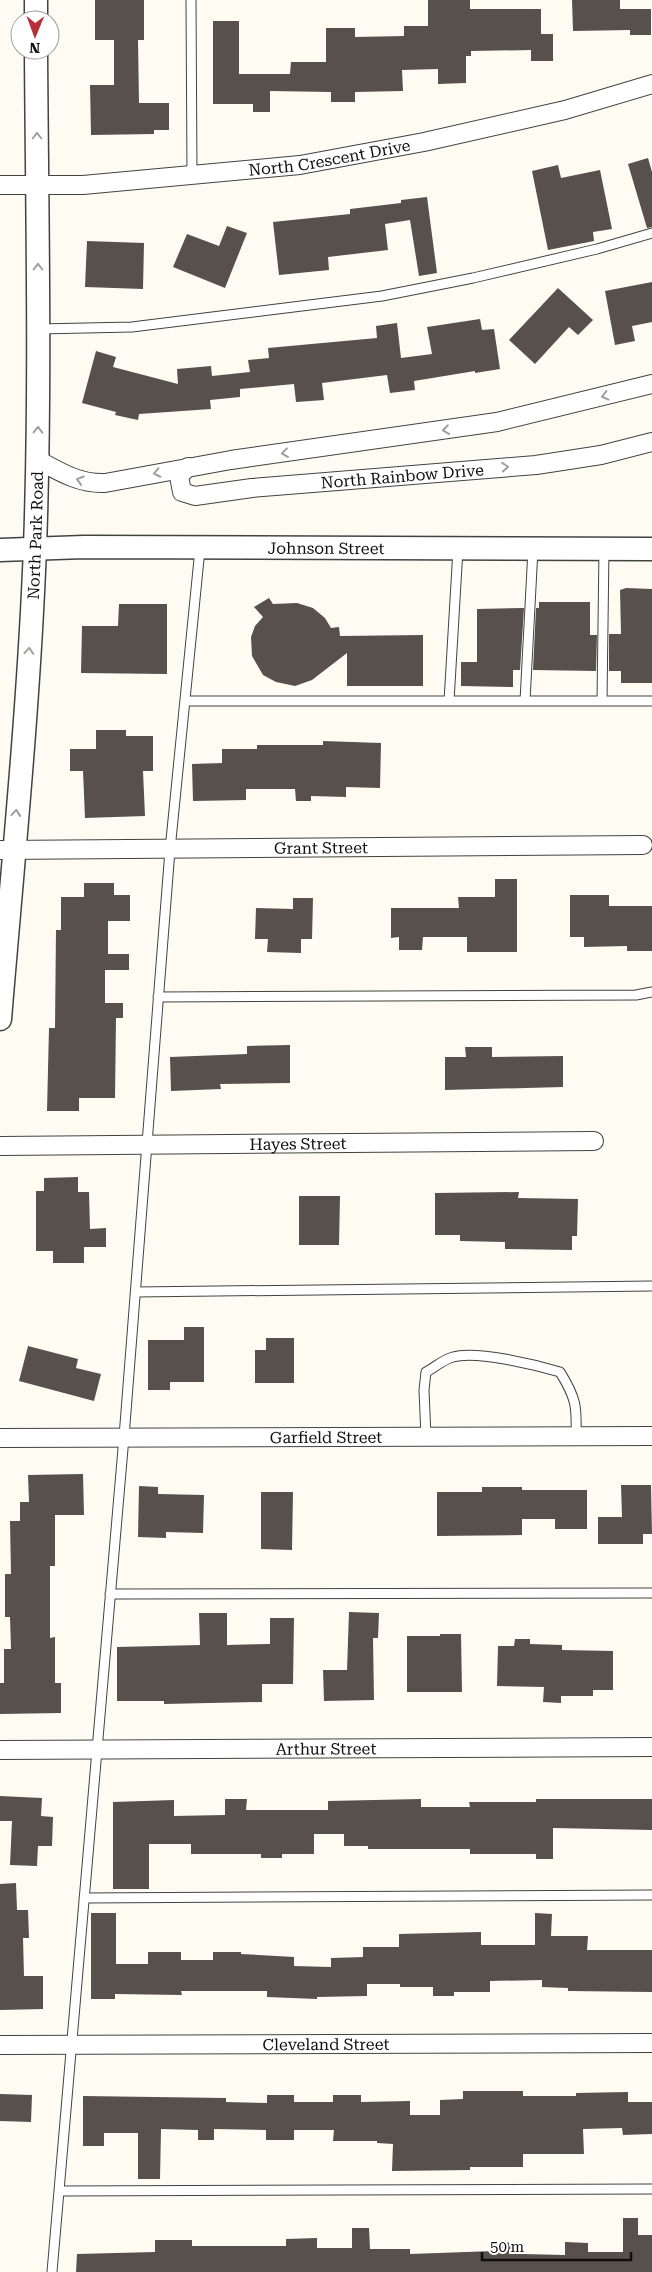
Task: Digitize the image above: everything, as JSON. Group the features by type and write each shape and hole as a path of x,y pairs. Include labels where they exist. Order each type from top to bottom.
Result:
{"street":[{"name":"North Park Road","path":"0,1019 7,850 35,548 38,460 36,60"},
{"name":"North Crescent Drive","path":"0,185 83,185 192,176 300,164 424,142 565,110 652,84"},
{"path":"38,460 76,480 94,484 114,482 188,467 497,422 652,384"},
{"name":"North Rainbow Drive","path":"188,467 179,476 182,492 195,496 252,488 536,464 601,455 652,442"},
{"name":"Johnson Street","path":"0,550 84,547 652,548"},
{"name":"Grant Street","path":"7,850 642,845"},
{"name":"Hayes Street","path":"0,1146 594,1141"},
{"name":"Garfield Street","path":"0,1438 652,1436"},
{"name":"Arthur Street","path":"0,1750 652,1747"},
{"name":"Cleveland Street","path":"0,2045 652,2043"}],"lane":[{"path":"191,0 192,176"},
{"path":"38,329 132,327 382,296 597,250 652,233"},
{"path":"52,2272 124,1437 170,850 200,548"},
{"path":"449,701 458,548"},
{"path":"525,701 533,548"},
{"path":"602,701 604,548"},
{"path":"185,701 652,701"},
{"path":"158,997 626,995 652,992"},
{"path":"136,1292 652,1286"},
{"path":"426,1437 424,1390 426,1372 453,1357 469,1356 489,1357 542,1366 560,1372 572,1392 577,1413 576,1436"},
{"path":"110,1594 652,1593"},
{"path":"84,1898 652,1895"},
{"path":"59,2192 652,2189"}],"building":[{"path":"95,0 144,0 144,40 138,40 139,103 169,103 169,130 154,130 154,134 91,135 90,85 114,85 114,40 95,40"},
{"path":"428,0 470,0 470,9 541,9 541,34 553,34 553,61 531,61 531,50 471,51 471,56 466,56 466,83 438,84 438,69 402,70 403,91 355,92 355,102 331,102 331,92 270,91 270,112 253,112 253,104 213,104 213,21 239,21 239,74 290,74 291,62 326,62 326,28 355,28 355,37 404,36 404,26 428,26"},
{"path":"572,0 620,0 620,9 651,9 651,35 630,35 630,30 573,31"},
{"path":"648,158 652,172 652,227 647,228 628,164"},
{"path":"558,165 561,178 600,170 612,229 593,232 594,241 548,250 532,171"},
{"path":"427,197 437,273 419,276 410,220 385,224 388,250 328,257 329,270 279,275 273,222 350,214 350,209 401,203 401,200"},
{"path":"227,226 247,233 225,288 173,267 187,234 219,246"},
{"path":"87,241 144,243 143,289 85,287"},
{"path":"652,282 652,322 632,326 635,341 615,345 605,291"},
{"path":"558,288 593,320 578,335 569,327 535,364 509,340"},
{"path":"480,319 482,330 494,329 500,369 414,381 415,390 390,393 387,375 322,383 324,400 296,402 294,384 240,389 240,397 210,400 211,409 139,414 138,420 115,415 116,412 82,403 96,351 116,357 113,367 178,384 177,369 211,366 212,376 250,372 248,360 269,358 268,348 377,338 376,326 397,323 401,358 432,354 427,327"},
{"path":"626,588 652,589 652,683 621,683 621,671 609,671 609,634 621,634 620,590"},
{"path":"269,598 273,604 297,603 313,608 325,618 331,628 339,627 340,636 423,635 423,686 347,686 347,653 312,680 295,686 276,682 263,675 252,656 251,637 255,626 263,617 254,607"},
{"path":"539,602 590,602 590,635 597,635 596,671 533,670 536,608 539,608"},
{"path":"119,604 167,604 167,674 81,673 82,626 118,626"},
{"path":"524,608 520,670 513,670 513,687 461,686 461,662 477,662 477,609"},
{"path":"96,730 126,730 126,736 153,736 153,771 143,771 145,816 85,818 83,771 70,771 70,749 96,749"},
{"path":"323,741 381,743 380,788 346,787 346,797 311,796 311,801 296,801 295,789 246,789 246,800 193,801 192,764 222,763 222,749 257,749 257,745 323,745"},
{"path":"495,879 517,879 517,952 467,952 467,937 423,937 422,950 399,950 399,937 391,938 391,908 459,908 458,897 495,897"},
{"path":"84,883 114,883 114,895 130,895 130,921 108,921 108,954 129,954 129,970 105,970 105,1003 123,1003 123,1018 116,1018 115,1098 79,1098 79,1111 47,1111 49,1028 55,1028 56,930 61,930 61,897 84,897"},
{"path":"570,895 609,895 609,906 652,906 652,951 627,951 627,946 584,947 584,937 570,937"},
{"path":"293,898 313,898 312,939 301,939 301,953 267,952 268,939 255,939 256,908 293,909"},
{"path":"290,1045 290,1083 220,1084 221,1089 171,1091 170,1057 247,1054 247,1046"},
{"path":"465,1047 492,1047 492,1057 563,1056 563,1087 445,1090 445,1057 466,1057"},
{"path":"78,1177 78,1192 89,1192 90,1229 106,1228 106,1247 84,1247 84,1263 53,1263 53,1251 36,1251 36,1191 44,1191 44,1178"},
{"path":"519,1192 518,1198 578,1199 577,1236 572,1236 572,1250 505,1249 505,1242 460,1241 460,1235 435,1235 435,1193"},
{"path":"299,1196 340,1196 339,1245 299,1245"},
{"path":"184,1327 204,1327 204,1382 170,1382 170,1390 148,1390 148,1340 184,1340"},
{"path":"266,1338 294,1338 294,1383 255,1383 255,1350 266,1350"},
{"path":"28,1346 78,1359 76,1368 101,1374 94,1401 19,1381"},
{"path":"83,1474 84,1515 55,1515 55,1566 50,1566 50,1638 55,1637 55,1683 61,1683 61,1713 0,1714 0,1683 4,1683 4,1649 11,1649 10,1617 5,1617 5,1574 11,1574 10,1521 20,1521 20,1502 29,1502 28,1475"},
{"path":"621,1485 651,1485 652,1534 643,1534 643,1544 598,1544 598,1517 622,1517"},
{"path":"139,1486 158,1487 158,1494 204,1495 203,1533 166,1532 166,1538 138,1537"},
{"path":"482,1487 522,1487 522,1490 587,1490 587,1529 555,1529 555,1519 522,1519 522,1535 437,1536 437,1492 482,1492"},
{"path":"261,1492 293,1492 292,1550 261,1549"},
{"path":"349,1612 379,1613 378,1638 373,1638 374,1700 324,1701 323,1670 347,1670"},
{"path":"199,1613 227,1613 227,1645 270,1644 270,1618 294,1618 293,1684 262,1684 262,1702 164,1704 164,1701 117,1701 117,1647 200,1645"},
{"path":"440,1634 461,1634 462,1692 407,1692 407,1636 440,1636"},
{"path":"515,1639 530,1639 530,1644 562,1645 562,1650 613,1651 613,1690 593,1690 593,1696 561,1696 561,1703 543,1702 544,1687 497,1686 498,1646 514,1646"},
{"path":"0,1796 42,1798 41,1816 53,1817 52,1846 38,1846 37,1866 10,1865 12,1821 0,1821"},
{"path":"225,1799 247,1799 246,1810 328,1810 328,1801 421,1799 421,1807 470,1807 469,1802 536,1802 536,1799 652,1799 652,1830 553,1828 553,1859 536,1859 536,1854 470,1854 470,1849 368,1849 368,1846 344,1846 344,1834 314,1834 314,1854 282,1854 282,1858 261,1858 261,1854 191,1854 191,1844 149,1844 149,1889 113,1889 113,1802 174,1800 174,1816 225,1815"},
{"path":"16,1883 17,1910 28,1910 29,1938 23,1938 24,1976 43,1976 43,2009 0,2010 0,1884"},
{"path":"91,1913 116,1913 116,1964 148,1964 148,1952 181,1952 181,1960 213,1960 213,1952 241,1952 241,1954 294,1957 294,1966 331,1967 331,1958 363,1957 363,1947 399,1947 399,1934 481,1932 481,1945 535,1945 535,1913 552,1914 551,1936 588,1936 587,1950 652,1950 652,1992 568,1991 568,1988 542,1987 542,1980 490,1981 490,1992 454,1992 454,1996 433,1996 433,1987 367,1984 367,1996 317,1997 317,1999 267,1997 267,1991 181,1991 182,1995 115,1994 115,1999 91,1999"},
{"path":"463,2091 523,2091 523,2096 576,2096 576,2093 628,2092 628,2102 652,2102 652,2134 623,2135 622,2128 583,2129 584,2154 523,2154 523,2167 470,2167 470,2170 392,2171 393,2144 377,2143 377,2141 333,2141 334,2130 294,2130 294,2140 266,2140 266,2130 214,2129 214,2140 198,2140 198,2130 161,2129 160,2179 138,2179 138,2133 104,2133 104,2146 83,2146 83,2096 226,2098 226,2102 267,2103 267,2095 294,2095 294,2102 333,2102 333,2095 361,2095 361,2102 410,2101 410,2115 440,2115 440,2100 463,2099"},
{"path":"0,2094 32,2095 31,2122 0,2121"},
{"path":"623,2218 638,2218 638,2235 652,2235 652,2272 76,2272 77,2254 155,2252 155,2240 192,2240 192,2246 286,2246 286,2239 317,2238 317,2248 352,2248 352,2228 369,2228 370,2249 410,2249 410,2254 494,2251 495,2242 523,2243 523,2254 565,2255 565,2242 588,2243 588,2252 623,2252"}]}
